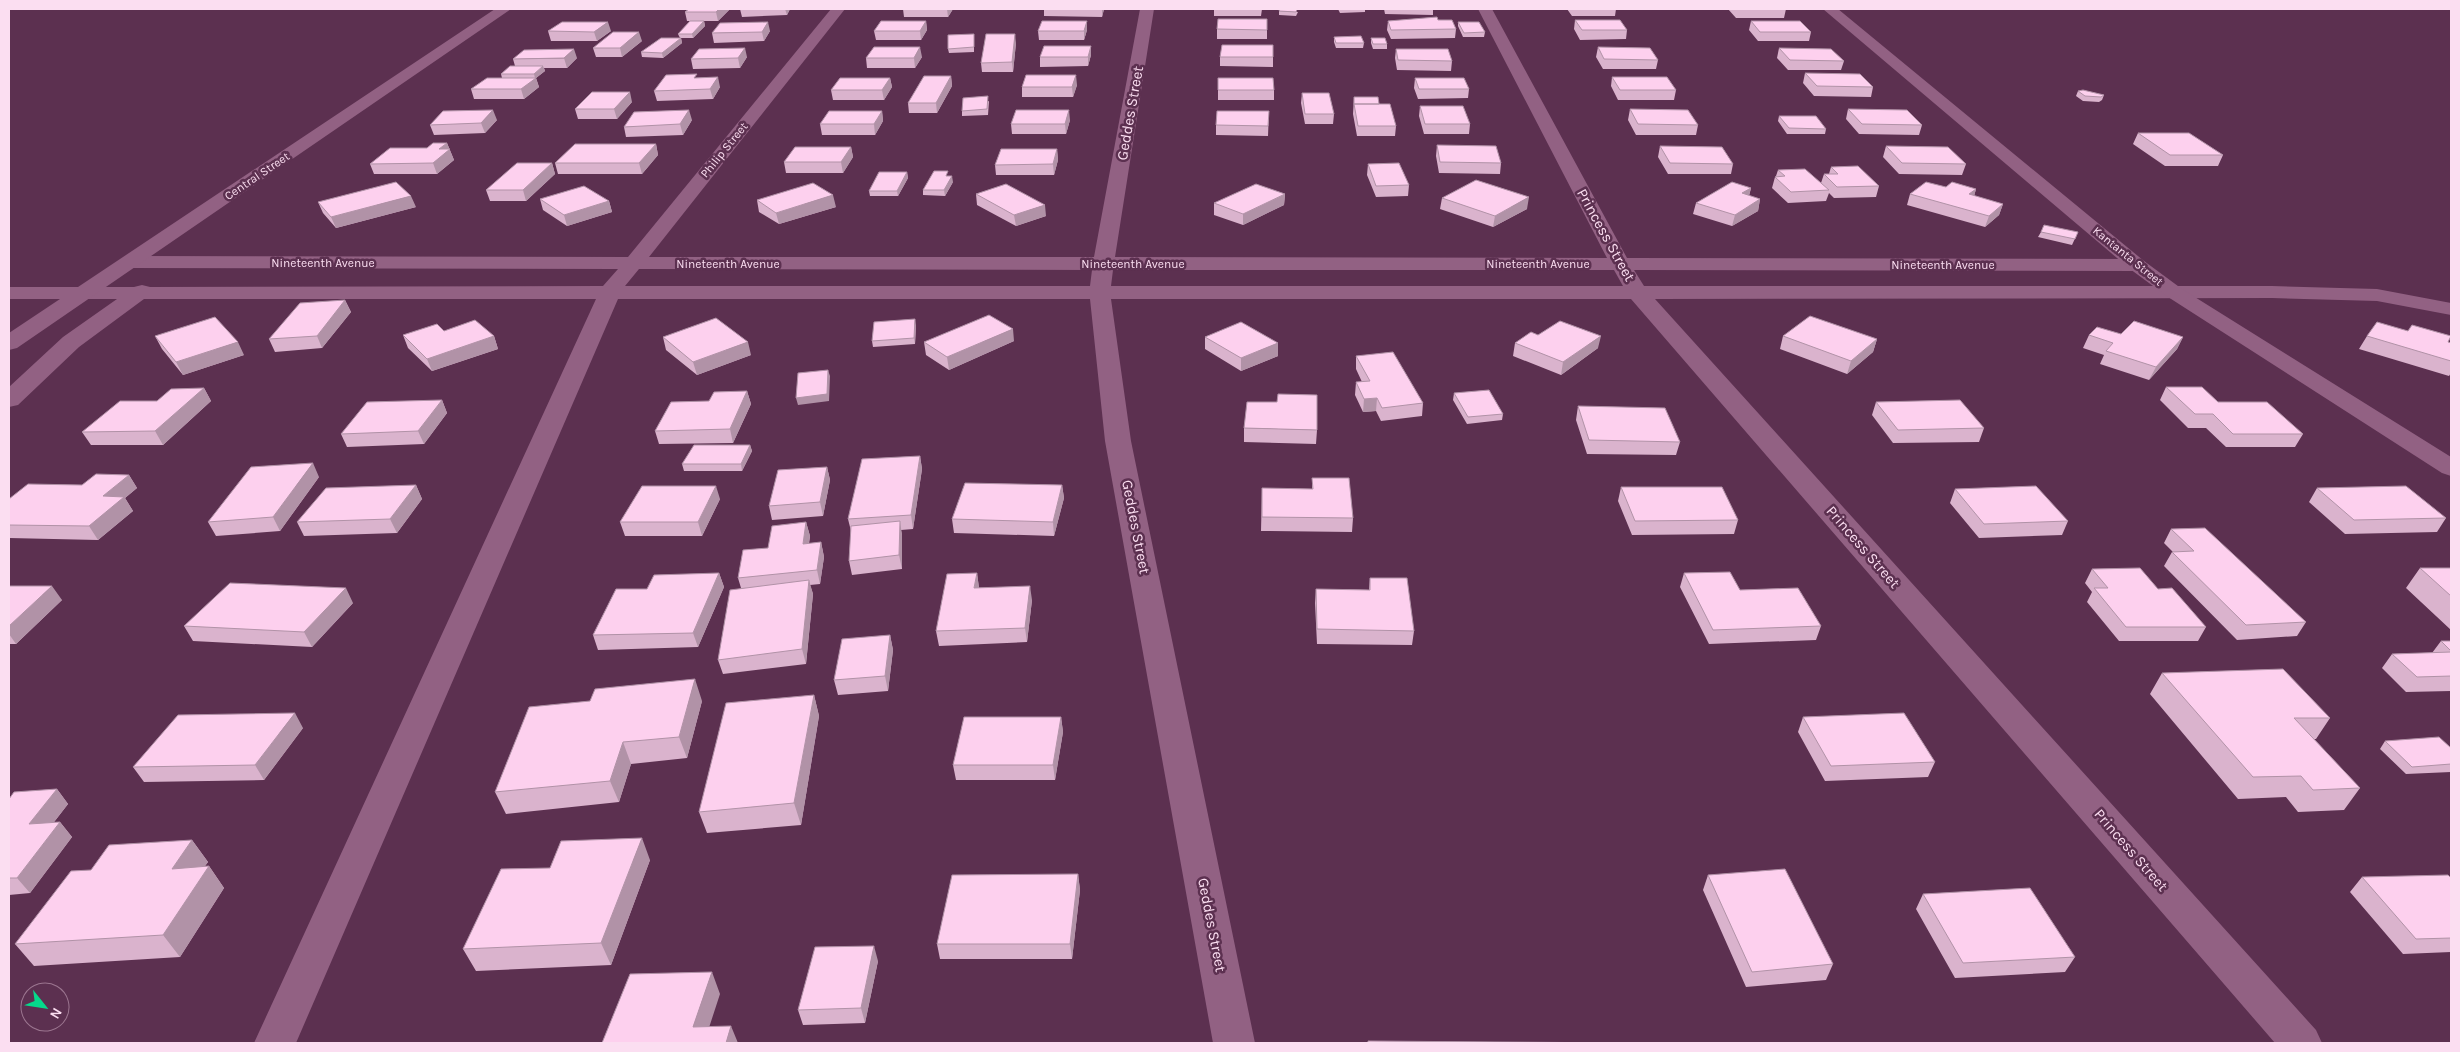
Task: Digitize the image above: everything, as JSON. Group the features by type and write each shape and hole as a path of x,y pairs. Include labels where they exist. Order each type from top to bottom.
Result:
{"street":[{"name":"Central Street","path":"9,343 504,9"},
{"name":"Philip Street","path":"275,1043 610,292 838,9"},
{"name":"Geddes Street","path":"1147,9 1100,292 1118,442 1234,1043"},
{"name":"Princess Street","path":"1484,9 1620,264 1638,293 2301,1043"},
{"name":"Kantanta Street","path":"1830,9 2137,266 2175,294 2451,468"},
{"name":"Nineteenth Avenue","path":"130,262 2137,266"},
{"path":"9,400 71,342 142,291"},
{"path":"9,293 142,291 2335,293 2394,297 2451,309"},
{"path":"2426,303 2451,291"}],"building":[{"path":"689,9 719,9 716,12 685,12"},
{"path":"1280,9 1297,9 1296,12 1279,11"},
{"path":"1437,17 1438,20 1452,20 1456,29 1391,30 1388,21"},
{"path":"1218,19 1267,19 1267,30 1217,29"},
{"path":"1575,20 1620,20 1627,30 1582,30"},
{"path":"690,21 704,21 692,34 678,34"},
{"path":"881,21 926,21 920,31 874,31"},
{"path":"1042,21 1087,21 1084,31 1038,31"},
{"path":"1751,21 1800,21 1811,32 1760,32"},
{"path":"562,22 608,22 594,32 548,31"},
{"path":"768,22 762,32 712,33 720,23"},
{"path":"1458,22 1479,22 1485,32 1464,33"},
{"path":"613,32 639,32 620,48 593,48"},
{"path":"974,34 974,47 948,49 948,35"},
{"path":"986,34 1015,34 1012,62 981,63"},
{"path":"1361,36 1364,43 1336,43 1334,37"},
{"path":"661,38 681,38 662,53 641,52"},
{"path":"1371,38 1385,38 1387,44 1373,44"},
{"path":"1222,45 1273,45 1273,57 1220,57"},
{"path":"1044,46 1091,46 1088,57 1040,57"},
{"path":"874,47 920,47 914,58 866,58"},
{"path":"1598,47 1650,48 1658,60 1604,59"},
{"path":"745,48 738,58 691,59 699,49"},
{"path":"1779,48 1831,49 1844,61 1790,60"},
{"path":"574,49 564,58 513,59 524,50"},
{"path":"1396,49 1448,49 1452,61 1398,60"},
{"path":"510,66 543,66 534,74 501,74"},
{"path":"1805,73 1860,74 1873,87 1817,86"},
{"path":"697,74 694,78 718,77 710,89 654,91 666,75"},
{"path":"1026,75 1076,75 1072,87 1022,87"},
{"path":"924,76 951,76 936,103 908,103"},
{"path":"1612,77 1667,77 1676,90 1620,90"},
{"path":"487,78 536,78 521,89 471,89"},
{"path":"840,78 890,78 882,90 831,90"},
{"path":"1218,78 1273,78 1274,90 1218,90"},
{"path":"1415,78 1464,78 1469,89 1419,89"},
{"path":"2083,90 2104,95 2101,97 2085,96 2078,91"},
{"path":"592,92 630,92 614,109 575,109"},
{"path":"1302,93 1329,93 1334,114 1305,114"},
{"path":"988,96 987,109 962,111 963,98"},
{"path":"1354,97 1378,97 1379,104 1354,104"},
{"path":"1354,104 1390,104 1396,126 1358,126"},
{"path":"1420,106 1463,106 1470,124 1425,124"},
{"path":"1630,109 1688,110 1698,125 1638,124"},
{"path":"1848,109 1907,110 1922,125 1862,124"},
{"path":"493,110 481,123 430,125 443,111"},
{"path":"689,110 680,124 624,127 634,112"},
{"path":"1016,110 1069,110 1065,124 1011,124"},
{"path":"829,111 882,111 874,124 820,124"},
{"path":"1217,111 1269,111 1268,126 1216,125"},
{"path":"1779,116 1816,116 1826,129 1789,128"},
{"path":"2138,133 2189,133 2223,155 2170,155"},
{"path":"433,143 447,143 439,149 450,149 433,163 370,164 390,148 427,148"},
{"path":"575,144 656,144 639,163 555,163"},
{"path":"1437,145 1496,146 1501,163 1440,162"},
{"path":"1660,146 1722,147 1733,164 1670,163"},
{"path":"1886,146 1948,147 1966,164 1902,163"},
{"path":"795,147 851,147 841,162 784,162"},
{"path":"1001,149 1057,149 1053,164 995,165"},
{"path":"517,163 552,163 523,190 486,190"},
{"path":"1399,163 1409,185 1376,186 1368,164"},
{"path":"1858,166 1879,186 1837,187 1824,174 1838,174 1831,167"},
{"path":"1805,169 1829,190 1791,192 1775,177 1785,176 1778,170"},
{"path":"934,171 948,171 946,176 952,176 944,190 923,190"},
{"path":"879,172 907,172 897,191 869,191"},
{"path":"1476,180 1529,197 1495,216 1442,198"},
{"path":"396,182 411,196 331,217 318,202"},
{"path":"1732,182 1751,188 1742,193 1760,199 1735,215 1696,203"},
{"path":"1926,182 1946,187 1952,182 1976,189 1969,194 2003,204 1989,216 1910,194"},
{"path":"813,183 833,195 776,213 757,200"},
{"path":"1006,184 1045,205 1014,215 976,194"},
{"path":"1256,184 1285,194 1243,214 1214,203"},
{"path":"584,186 609,201 564,215 540,199"},
{"path":"2044,225 2078,232 2075,239 2041,232"},
{"path":"345,300 317,336 269,339 300,303"},
{"path":"989,315 1013,329 947,357 924,342"},
{"path":"1810,316 1877,339 1851,361 1783,336"},
{"path":"215,317 238,342 176,362 155,336"},
{"path":"716,318 748,342 693,362 663,337"},
{"path":"915,319 914,338 872,341 874,322"},
{"path":"475,320 494,336 427,359 403,335 437,324 444,331"},
{"path":"1560,321 1601,336 1563,362 1515,343 1531,332 1538,335"},
{"path":"2134,321 2183,337 2156,367 2106,351 2113,343 2089,335 2097,327 2121,334"},
{"path":"1241,322 1278,343 1241,358 1205,337"},
{"path":"2377,322 2408,331 2412,325 2451,336 2448,342 2451,343 2451,361 2367,336"},
{"path":"1393,352 1423,403 1382,408 1377,398 1364,399 1356,382 1370,381 1356,356"},
{"path":"828,370 827,394 796,398 798,373"},
{"path":"2166,387 2202,387 2218,402 2267,402 2303,434 2233,434 2213,414 2195,414"},
{"path":"204,388 155,431 82,432 120,401 157,401 171,389"},
{"path":"1489,390 1503,414 1468,417 1454,393"},
{"path":"747,391 730,429 655,431 671,402 709,401 714,392"},
{"path":"1278,394 1317,395 1317,430 1244,428 1247,402 1277,402"},
{"path":"442,400 418,431 341,434 367,402"},
{"path":"1960,400 1984,428 1898,430 1876,402"},
{"path":"1578,406 1665,408 1680,442 1589,440"},
{"path":"694,445 750,445 741,464 682,464"},
{"path":"920,456 911,515 848,519 862,459"},
{"path":"313,463 273,517 208,522 251,467"},
{"path":"827,467 820,502 769,506 778,470"},
{"path":"96,474 129,475 103,496 124,497 89,526 9,525 9,499 28,484 82,485"},
{"path":"1312,478 1349,478 1353,518 1262,517 1262,488 1313,489"},
{"path":"965,483 1062,485 1053,522 952,519"},
{"path":"416,485 390,519 297,522 326,488"},
{"path":"642,486 716,486 698,522 620,522"},
{"path":"2036,486 2068,521 1984,524 1955,489"},
{"path":"2406,486 2446,518 2354,520 2317,488"},
{"path":"1621,487 1722,487 1738,520 1635,521"},
{"path":"900,521 899,555 849,561 851,526"},
{"path":"806,522 803,544 821,542 817,570 738,578 743,550 768,548 772,526"},
{"path":"2205,528 2306,622 2246,625 2172,552 2194,551 2171,529"},
{"path":"2140,568 2158,589 2172,588 2206,627 2126,627 2094,588 2108,588 2092,569"},
{"path":"2420,568 2451,568 2451,596"},
{"path":"1730,572 1740,590 1798,588 1821,626 1713,630 1684,573"},
{"path":"719,573 693,633 593,635 616,589 647,589 654,575"},
{"path":"977,573 974,588 1030,586 1025,628 936,631 947,574"},
{"path":"1370,578 1407,578 1414,631 1317,629 1316,589 1370,590"},
{"path":"809,580 802,649 718,660 730,590"},
{"path":"230,583 346,588 304,632 184,626"},
{"path":"9,586 52,586 9,626"},
{"path":"890,635 885,676 834,680 842,639"},
{"path":"2441,641 2451,641 2451,651"},
{"path":"2451,652 2451,676 2417,677 2392,654"},
{"path":"2283,669 2330,718 2294,718 2360,788 2313,790 2301,776 2253,777 2162,673"},
{"path":"695,679 679,737 623,742 610,781 495,792 529,707 590,701 595,689"},
{"path":"814,695 794,803 699,812 726,703"},
{"path":"295,713 255,765 133,767 178,715"},
{"path":"1904,713 1935,762 1831,766 1803,717"},
{"path":"964,717 1061,717 1053,765 953,765"},
{"path":"2439,737 2451,748 2451,764 2412,767 2385,741"},
{"path":"57,789 29,824 60,822 17,878 9,878 9,799 14,792"},
{"path":"642,838 601,943 463,949 501,869 550,868 561,841"},
{"path":"192,840 172,869 209,866 163,935 15,944 71,871 91,870 109,845"},
{"path":"1785,869 1833,964 1752,972 1708,875"},
{"path":"1078,874 1070,944 937,944 952,875"},
{"path":"2448,875 2451,878 2451,938 2416,939 2362,877"},
{"path":"2030,888 2075,957 1963,963 1923,894"},
{"path":"874,946 861,1008 798,1010 815,947"},
{"path":"712,972 693,1027 731,1026 726,1043 602,1043 630,974"},
{"path":"1368,1041 1630,1043 1368,1043"}]}
